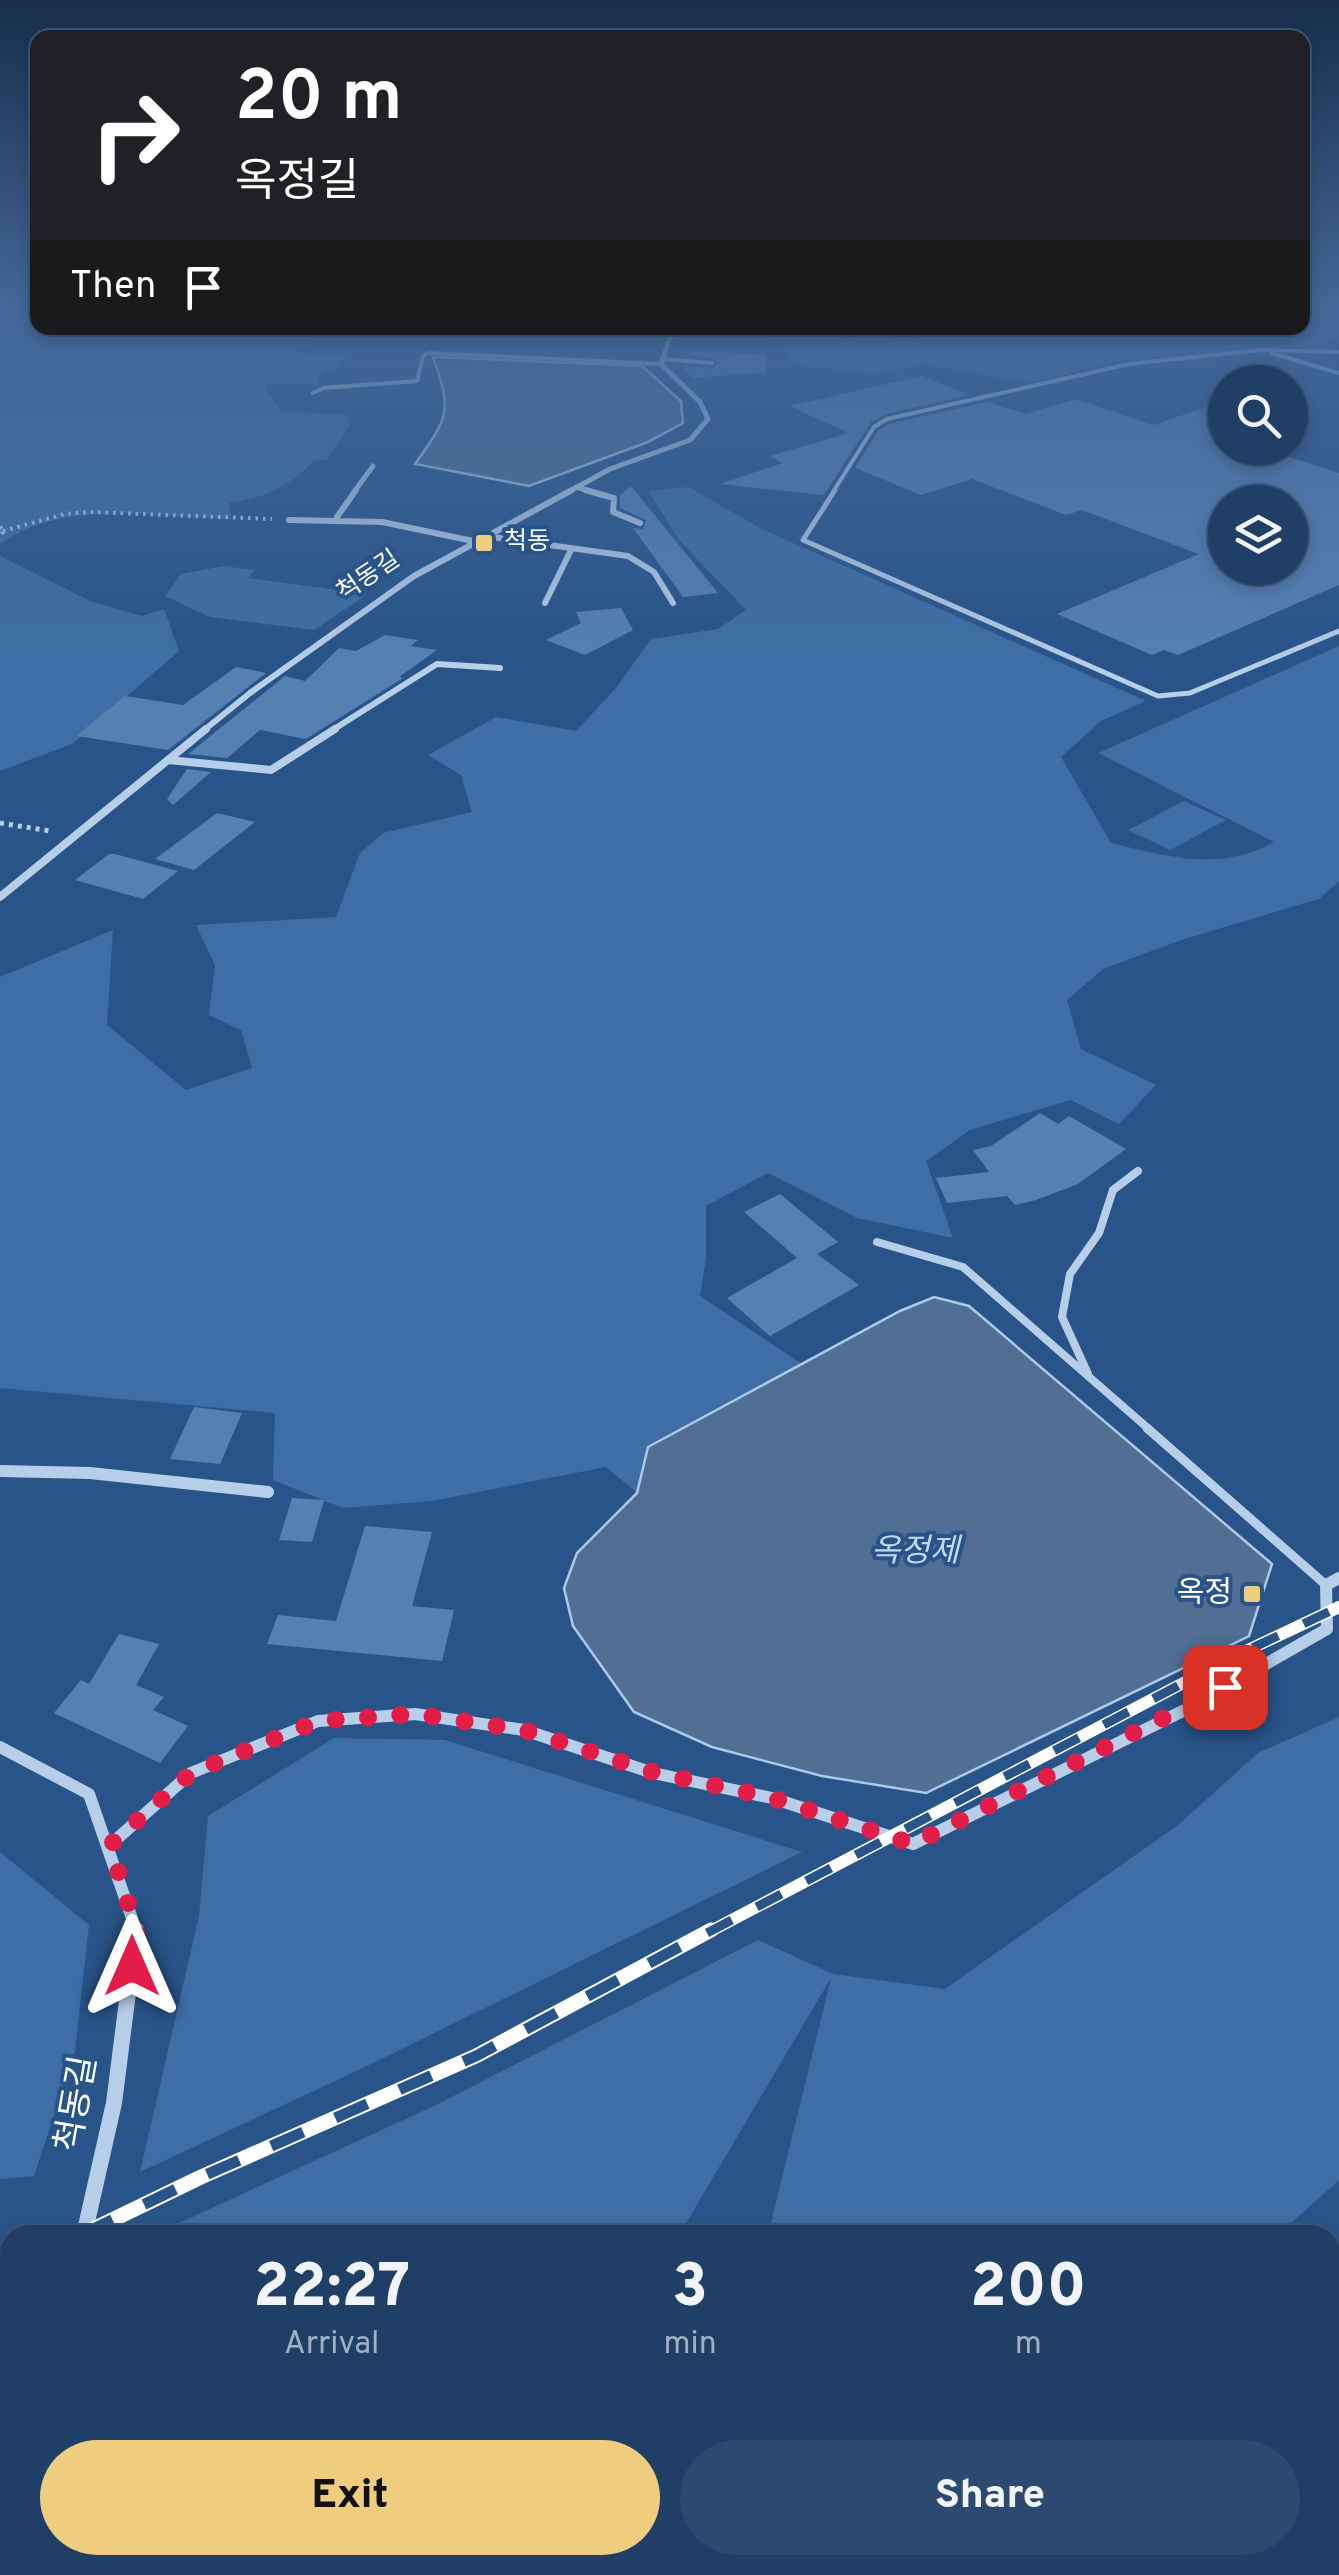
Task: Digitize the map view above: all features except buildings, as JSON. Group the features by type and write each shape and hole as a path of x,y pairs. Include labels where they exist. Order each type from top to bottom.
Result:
{"street":[{"name":"척동길","path":"0,897 319,640 414,576 610,469 690,440 704,424"},
{"path":"337,517 344,502 366,482 373,466"},
{"path":"576,486 614,498 613,512 640,522"},
{"path":"288,520 337,517 392,521 474,542"},
{"path":"484,536 628,556 654,572 673,603"},
{"path":"545,603 571,550"},
{"path":"168,760 271,770 437,664 500,668"},
{"path":"0,1471 90,1474 268,1492"},
{"path":"110,1845 191,1773 318,1721 415,1714 524,1730 653,1772 772,1798 913,1844 1191,1706 1327,1629 1332,1581"},
{"name":"척동길","path":"0,1747 89,1794 110,1845 137,1932 114,2103 86,2225"}],"lane":[{"path":"880,424 803,540 1158,696 1190,692 1339,630"},
{"path":"1090,1378 1062,1317 1070,1274 1099,1233 1114,1190 1138,1171"},
{"path":"877,1242 963,1267 1332,1581"}],"path":[{"path":"0,539 2,529 89,512 288,520"},
{"path":"0,823 76,833"}],"shaded area":[{"path":"0,424 349,424 326,460 315,460 286,484 266,494 229,503 231,519 82,515 53,520 0,544"},
{"path":"689,487 760,528 1146,701 1101,721 1061,757 1111,843 1174,857 1214,859 1234,857 1274,842 1098,753 1339,646 1339,881 1319,899 1184,939 1103,969 1067,1000 1081,1049 1156,1085 1119,1124 1071,1100 970,1130 926,1161 953,1238 857,1218 768,1173 706,1206 706,1259 700,1296 802,1364 648,1447 637,1493 606,1467 431,1501 343,1508 273,1480 275,1413 0,1388 0,977 113,930 107,1025 186,1090 252,1068 241,1030 209,1015 215,965 196,925 336,917 360,853 383,833 472,812 461,775 428,755 496,717 576,731 616,688 651,639 718,629 746,610 679,540 648,491"},
{"path":"0,556 92,602 142,616 164,609 179,651 72,744 0,771"},
{"path":"224,566 254,570 248,578 367,594 314,630 210,617 165,596 181,574"},
{"path":"1184,801 1226,820 1170,850 1128,830"},
{"path":"1339,1717 1339,2180 1289,2225 770,2225 831,1978 685,2225 175,2225 436,2105 758,1940 833,1974 945,1989 1178,1825 1258,1753"},
{"path":"334,1738 445,1740 802,1852 363,2068 140,2172 199,1916 208,1816"},
{"path":"0,1852 89,1925 75,2051 34,2176 0,2179"}],"water":[{"path":"440,424 681,424 648,442 529,486 415,464"},
{"name":"옥정제","path":"934,1297 969,1306 1272,1564 1249,1636 926,1793 822,1776 712,1747 634,1712 573,1626 564,1588 577,1553 637,1493 648,1447 900,1311"}],"railway":[{"path":"707,1933 1229,1659 1339,1607"},
{"path":"102,2225 476,2056 711,1930"}],"place":[{"name":"척동","path":"484,543"},
{"name":"옥정","path":"1252,1594"}],"route":[{"path":"132,1966 137,1932 110,1845 191,1773 318,1721 415,1714 524,1730 653,1772 772,1798 913,1844 1225,1687"}]}
